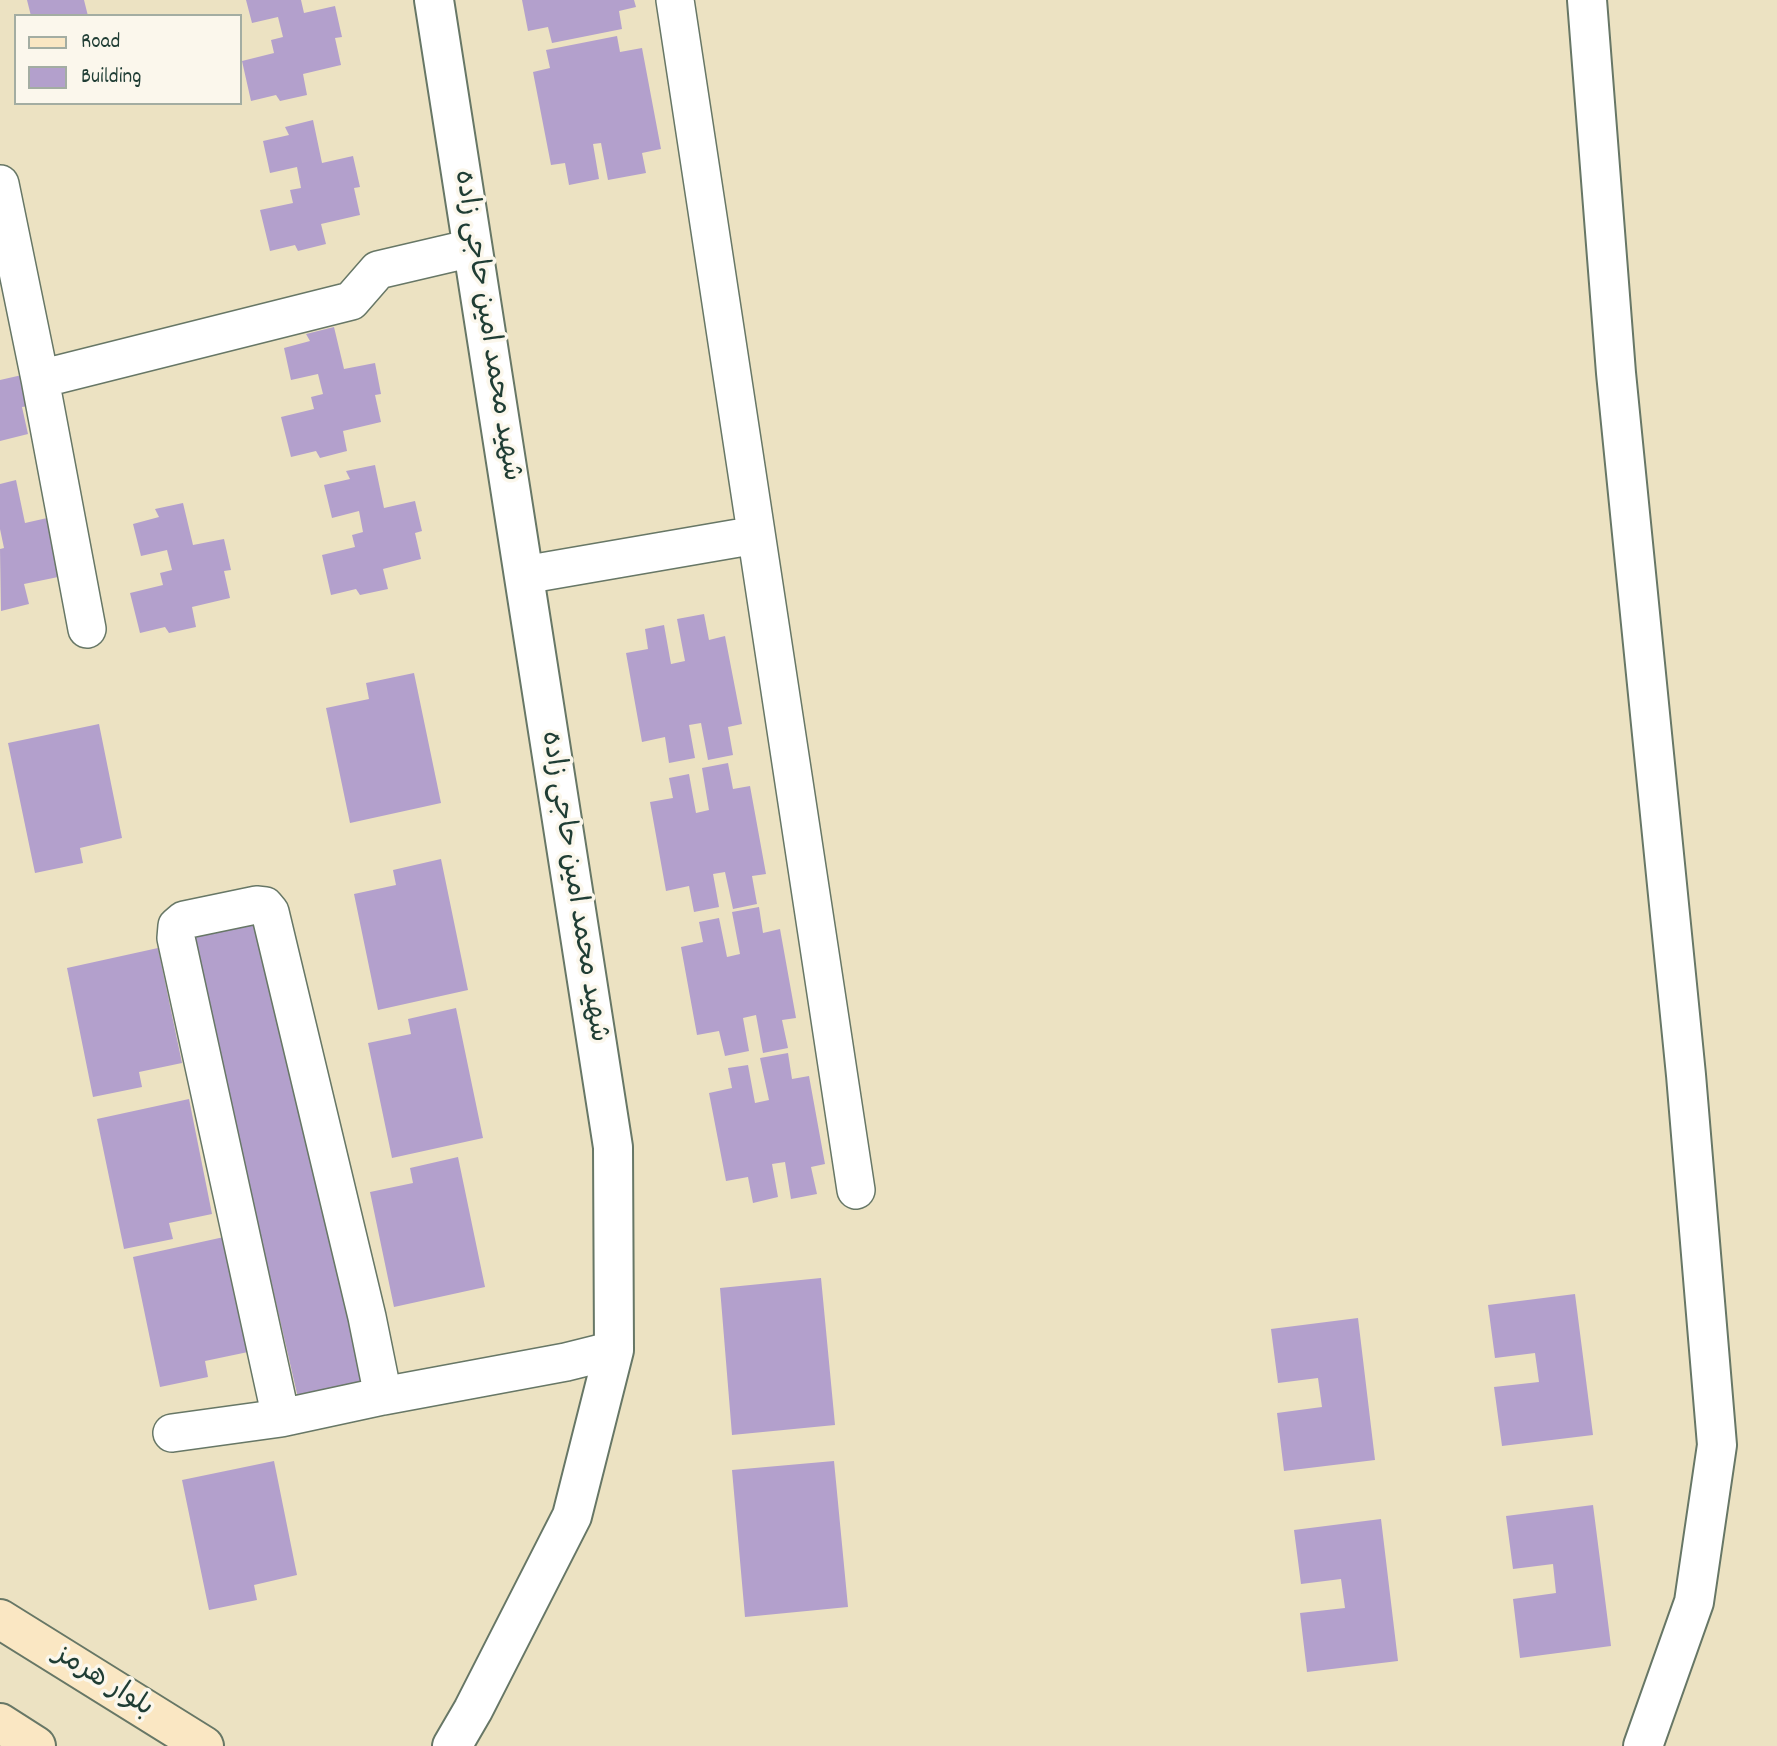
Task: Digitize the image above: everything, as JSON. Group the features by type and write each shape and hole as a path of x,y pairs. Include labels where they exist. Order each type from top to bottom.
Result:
{"main road":[{"name":"بلوار هرمز","path":"0,1619 204,1746"},
{"path":"0,1723 36,1746"}],"street":[{"name":"شهید محمد امین حاجی زاده","path":"434,0 613,1147 614,1350 572,1516 464,1741"},
{"path":"675,0 856,1190"},
{"path":"1587,0 1617,387 1686,1075 1717,1445 1694,1602 1643,1746"},
{"path":"0,184 87,629"},
{"path":"40,379 351,301 378,270 472,248"},
{"path":"524,575 756,535"},
{"path":"281,1418 176,938 177,926 184,920 257,905 265,906 270,912 367,1317 383,1396"},
{"path":"172,1433 281,1418 383,1396 566,1363 614,1350"}],"building":[{"path":"27,0 84,0 88,14 30,14"},
{"path":"246,0 301,0 304,13 335,6 342,37 335,38 341,65 303,74 307,95 280,101 276,95 251,101 242,61 274,53 271,40 283,37 278,17 252,23"},
{"path":"522,0 634,0 636,7 619,11 622,29 552,43 548,27 528,31"},
{"path":"617,36 620,52 642,48 661,149 642,153 646,173 608,180 601,143 593,144 599,179 569,185 565,163 551,165 533,72 550,68 546,50"},
{"path":"313,120 322,163 353,156 360,187 354,188 360,215 321,224 326,244 298,251 295,245 270,251 260,210 293,203 290,190 301,188 297,167 270,173 263,141 289,135 285,127"},
{"path":"334,327 344,369 375,363 381,394 375,395 381,422 343,431 347,451 320,458 316,451 291,457 281,417 314,409 311,397 323,394 318,374 291,380 284,348 310,341 306,334"},
{"path":"22,375 29,406 22,407 28,434 0,441 0,380"},
{"path":"375,465 384,508 415,501 422,531 415,533 421,559 383,569 388,589 360,595 356,589 331,595 322,555 355,547 352,535 363,532 359,511 332,518 324,485 350,479 346,471"},
{"path":"16,480 25,523 56,516 63,576 24,584 29,604 1,611 0,549 4,548 0,529 0,484"},
{"path":"183,503 193,545 224,539 231,570 224,571 230,598 192,607 196,627 169,633 165,627 140,633 130,593 163,585 160,573 172,570 167,550 141,556 133,524 159,517 155,509"},
{"path":"704,614 709,640 725,636 742,724 728,727 733,755 708,760 701,723 689,725 695,758 669,763 665,737 642,742 626,653 648,649 645,629 664,625 671,664 685,661 677,619"},
{"path":"414,673 441,803 350,823 326,708 369,699 366,683"},
{"path":"99,724 122,838 80,848 83,863 35,873 8,743"},
{"path":"728,763 733,789 750,786 766,874 752,876 757,904 733,909 725,872 713,874 719,907 694,912 689,886 666,891 650,802 673,798 669,778 689,774 696,813 709,810 702,768"},
{"path":"441,859 468,990 378,1010 354,894 396,885 393,870"},
{"path":"759,907 763,933 780,929 796,1018 782,1020 788,1048 763,1053 756,1015 743,1018 749,1051 725,1056 719,1031 697,1035 681,947 703,942 699,922 719,918 727,957 740,954 732,912"},
{"path":"259,921 370,1380 298,1398 192,938"},
{"path":"158,948 182,1063 139,1072 142,1087 93,1097 67,968"},
{"path":"456,1008 483,1138 392,1158 368,1043 411,1034 408,1019"},
{"path":"788,1053 792,1079 809,1076 825,1164 811,1167 817,1194 791,1199 785,1162 772,1164 778,1197 753,1203 748,1177 726,1181 709,1093 732,1088 728,1068 748,1065 755,1103 769,1100 760,1058"},
{"path":"189,1099 212,1214 169,1223 173,1239 124,1249 97,1119"},
{"path":"458,1157 485,1287 394,1307 370,1192 413,1183 410,1168"},
{"path":"224,1237 248,1352 205,1361 208,1377 160,1387 133,1257"},
{"path":"821,1278 835,1425 732,1435 720,1288"},
{"path":"1575,1294 1593,1435 1502,1446 1494,1387 1539,1382 1535,1353 1495,1358 1488,1305"},
{"path":"1358,1318 1375,1460 1284,1471 1277,1413 1322,1407 1318,1378 1278,1383 1271,1329"},
{"path":"274,1461 297,1575 254,1585 257,1600 209,1610 182,1480"},
{"path":"834,1461 848,1607 745,1617 732,1470"},
{"path":"1593,1505 1611,1646 1520,1658 1513,1599 1556,1593 1553,1564 1513,1569 1506,1516"},
{"path":"1381,1519 1398,1661 1307,1672 1300,1613 1345,1608 1341,1579 1301,1584 1294,1530"}]}
